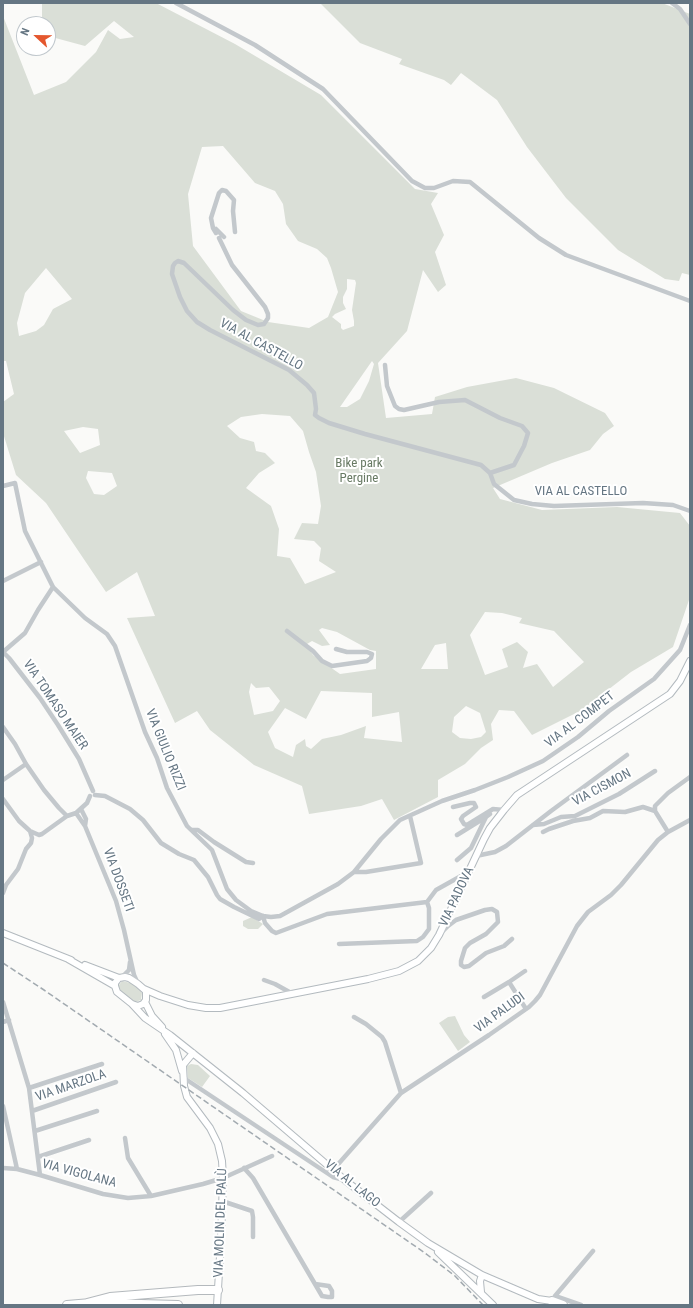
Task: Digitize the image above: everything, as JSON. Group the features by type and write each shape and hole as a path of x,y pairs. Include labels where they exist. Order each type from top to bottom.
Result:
{"highway":[{"path":"87,1303 110,1297 198,1290 218,1290"},
{"path":"553,1299 563,1305"},
{"path":"68,1305 87,1303 154,1303 178,1305"}],"main road":[{"name":"VIA PADOVA","path":"68,959 120,978 129,978 144,989 160,996 188,1005 206,1008 220,1008 399,972 418,961 431,948 439,935 490,828 517,795 670,694 680,681 690,661"},
{"path":"3,933 68,959 115,986"},
{"path":"120,978 117,980 115,986 117,992 132,1004 145,1018 170,1035"},
{"path":"144,989 146,991 146,1000 152,1016 170,1035"},
{"name":"VIA PADOVA","path":"132,1004 138,1006 146,1000 160,996"},
{"path":"159,1028 173,1045 184,1078"},
{"name":"VIA AL LAGO","path":"170,1035 271,1116 333,1170 428,1243 482,1275 538,1299 553,1299"},
{"path":"179,1061 180,1056 184,1051 191,1052 184,1063 184,1078"},
{"name":"VIA MOLIN DEL PALÙ","path":"184,1078 187,1097 210,1128 218,1144 222,1161 223,1178 217,1305"},
{"path":"428,1243 475,1286 493,1305"},
{"path":"472,1270 475,1286"},
{"path":"481,1292 480,1281 482,1275"}],"street":[{"path":"176,3 254,45 323,89 412,181 425,188 434,188 453,181 470,182 539,238 566,255 690,301"},
{"path":"672,3 680,9 690,24"},
{"path":"216,233 211,218 220,190 225,190 233,198 235,232"},
{"name":"VIA AL CASTELLO","path":"212,224 221,238 232,265 265,307 268,318 264,324 258,325 246,320 233,310 184,263 180,261 176,262 172,270 174,282 187,311 197,322 210,330 289,370 314,393 316,409 315,414 324,421 365,434 481,465 490,473 494,484 514,500 532,504 554,506 643,503 673,505 690,511"},
{"path":"385,365 387,386 395,406 399,409 404,410 439,402 465,400 500,418 522,426 528,433 524,446 514,465 490,473"},
{"name":"VIA GIULIO RIZZI","path":"3,486 15,483 24,531 54,587 85,618 107,634 115,646 145,732 157,758 167,788 187,826 212,850 227,889 236,900 251,911 263,916"},
{"path":"3,581 41,562"},
{"path":"3,654 25,633 38,610 54,587"},
{"name":"VIA AL COMPET","path":"263,916 271,918 280,916 338,884 354,872 381,839 400,820 442,801 515,774 543,760 578,738 609,711 654,679 680,650 690,625"},
{"path":"287,631 313,651 322,661 332,666 367,661 371,658 372,654 367,652 347,652 336,649"},
{"name":"VIA TOMASO MAIER","path":"3,654 9,658 31,686 58,725 79,760 93,794"},
{"path":"3,728 15,744 26,764 58,808 68,816"},
{"name":"VIA CISMON","path":"476,856 495,852 506,846 626,756"},
{"path":"3,780 26,764"},
{"name":"VIA CISMON","path":"533,825 544,824 561,817 575,816 619,794 655,771"},
{"path":"668,832 655,811 655,806 660,800 690,777"},
{"path":"3,799 19,821 30,831 39,835 68,816 76,813 87,803 93,794 105,796 130,809 142,820 161,843 179,854 194,860 208,877 220,899 259,918 263,916 265,923 272,931 276,933 327,914 427,902 436,890 461,876 466,876"},
{"path":"453,807 474,803 476,807 462,816 461,819 464,824 467,825 493,809 504,810"},
{"path":"543,832 573,821 590,818 603,811 625,812 643,807 655,811"},
{"path":"81,809 86,819 85,826"},
{"path":"457,860 471,848 486,817 493,809"},
{"name":"VIA DOSSETI","path":"76,813 85,826 116,901 134,975 138,984"},
{"path":"354,872 366,872 421,863 410,816"},
{"path":"457,835 486,817"},
{"name":"VIA PALUDI","path":"333,1170 401,1093 526,1009 540,995 577,926 588,912 611,895 658,840 668,832 690,820"},
{"path":"192,830 198,830 246,862 253,863"},
{"path":"3,893 6,885 18,869 32,838 30,831"},
{"path":"340,944 417,941 424,937 429,929 429,908 427,902"},
{"path":"439,935 456,920 485,910 492,909 497,912 498,922 486,934 470,943 465,948 461,961 461,965 464,967 469,966 486,953 504,946 512,939"},
{"path":"120,978 129,970 131,959"},
{"path":"484,997 525,971"},
{"path":"264,980 293,994"},
{"path":"509,982 526,1009"},
{"name":"VIA MARZOLA","path":"3,1002 29,1088 40,1175"},
{"path":"354,1017 382,1036 401,1093"},
{"path":"3,1022 9,1020"},
{"name":"VIA MARZOLA","path":"29,1088 102,1064"},
{"path":"184,1078 333,1177 346,1180"},
{"name":"VIA MARZOLA","path":"32,1111 116,1082"},
{"path":"3,1106 17,1169"},
{"path":"35,1131 97,1111"},
{"path":"125,1138 128,1158 152,1196"},
{"path":"38,1157 89,1140"},
{"name":"VIA VIGOLANA","path":"3,1168 17,1169 103,1194 128,1198 152,1196 203,1184 223,1178 272,1156"},
{"path":"244,1168 253,1178 315,1284"},
{"path":"399,1222 431,1193"},
{"path":"222,1201 252,1211 252,1237"},
{"path":"581,1305 553,1299 593,1251"}],"green space":[{"name":"Bike park Pergine","path":"42,3 156,3 235,44 321,95 415,189 438,193 431,204 444,235 435,252 446,285 438,292 423,270 407,331 378,363 386,418 432,414 435,397 467,387 516,378 554,388 605,413 614,426 603,434 590,450 552,463 493,488 500,499 542,510 617,507 680,513 690,526 690,597 673,647 631,672 582,710 532,735 514,711 499,710 491,724 493,740 481,748 465,764 438,780 438,797 394,820 382,799 361,806 309,814 302,786 254,765 210,730 197,711 175,723 127,618 155,616 137,572 106,592 46,503 16,475 3,433 3,402 14,394 6,361 3,361 3,16 16,49 16,56 19,56 34,95 66,82 96,52 108,30 120,39 134,37 114,21 85,46 56,38 56,16 42,16","holes":["223,146 255,183 275,191 283,204 286,224 298,241 317,249 327,258 338,292 328,317 309,328 268,322 241,311 193,246 188,194 202,147","46,268 72,299 53,309 44,325 36,331 19,336 17,323 25,293","347,279 355,280 356,283 352,310 354,326 343,330 341,328 341,324 332,317 346,309 343,303 343,297 347,289","372,361 374,364 369,381 360,399 347,407 340,407","262,414 290,416 303,431 316,472 321,506 318,524 302,523 294,539 314,541 321,548 319,561 336,572 305,584 290,558 277,556 279,529 271,506 246,488 259,473 275,463 265,453 256,451 254,442 240,438 227,426 241,417","83,427 98,429 100,445 80,453 64,431","88,471 112,473 117,486 104,495 94,494 86,478","485,612 502,613 522,618 519,623 554,631 584,662 553,687 537,664 523,668 528,652 517,642 502,649 508,667 485,675 470,635","322,628 337,632 370,650 376,651 376,669 340,674 313,655 307,644 312,641 322,646 330,645 319,630","446,643 448,669 421,669 435,645","251,683 256,688 269,687 280,701 273,711 254,715 249,692","321,691 372,693 372,717 399,712 402,742 364,738 366,726 341,735 322,739 311,749 306,746 305,739 296,745 293,757 275,748 268,732 285,708 306,719","466,706 480,713 486,732 481,737 471,739 460,738 452,732 454,717"]},
{"path":"320,3 662,3 690,14 690,275 682,273 679,281 665,279 618,250 566,198 527,147 497,100 461,73 451,85 444,80 399,64 402,59 360,43"},
{"path":"252,917 263,924 258,929 248,929 243,926 243,921"},
{"path":"122,981 131,983 140,990 142,993 141,1000 135,1002 122,993 119,989 119,985"},
{"path":"455,1016 464,1035 470,1042 458,1051 439,1023 448,1017"},
{"path":"191,1064 198,1065 210,1076 202,1087 188,1078 187,1066"}],"railway":[{"path":"3,963 425,1253 455,1276 483,1305"}]}
